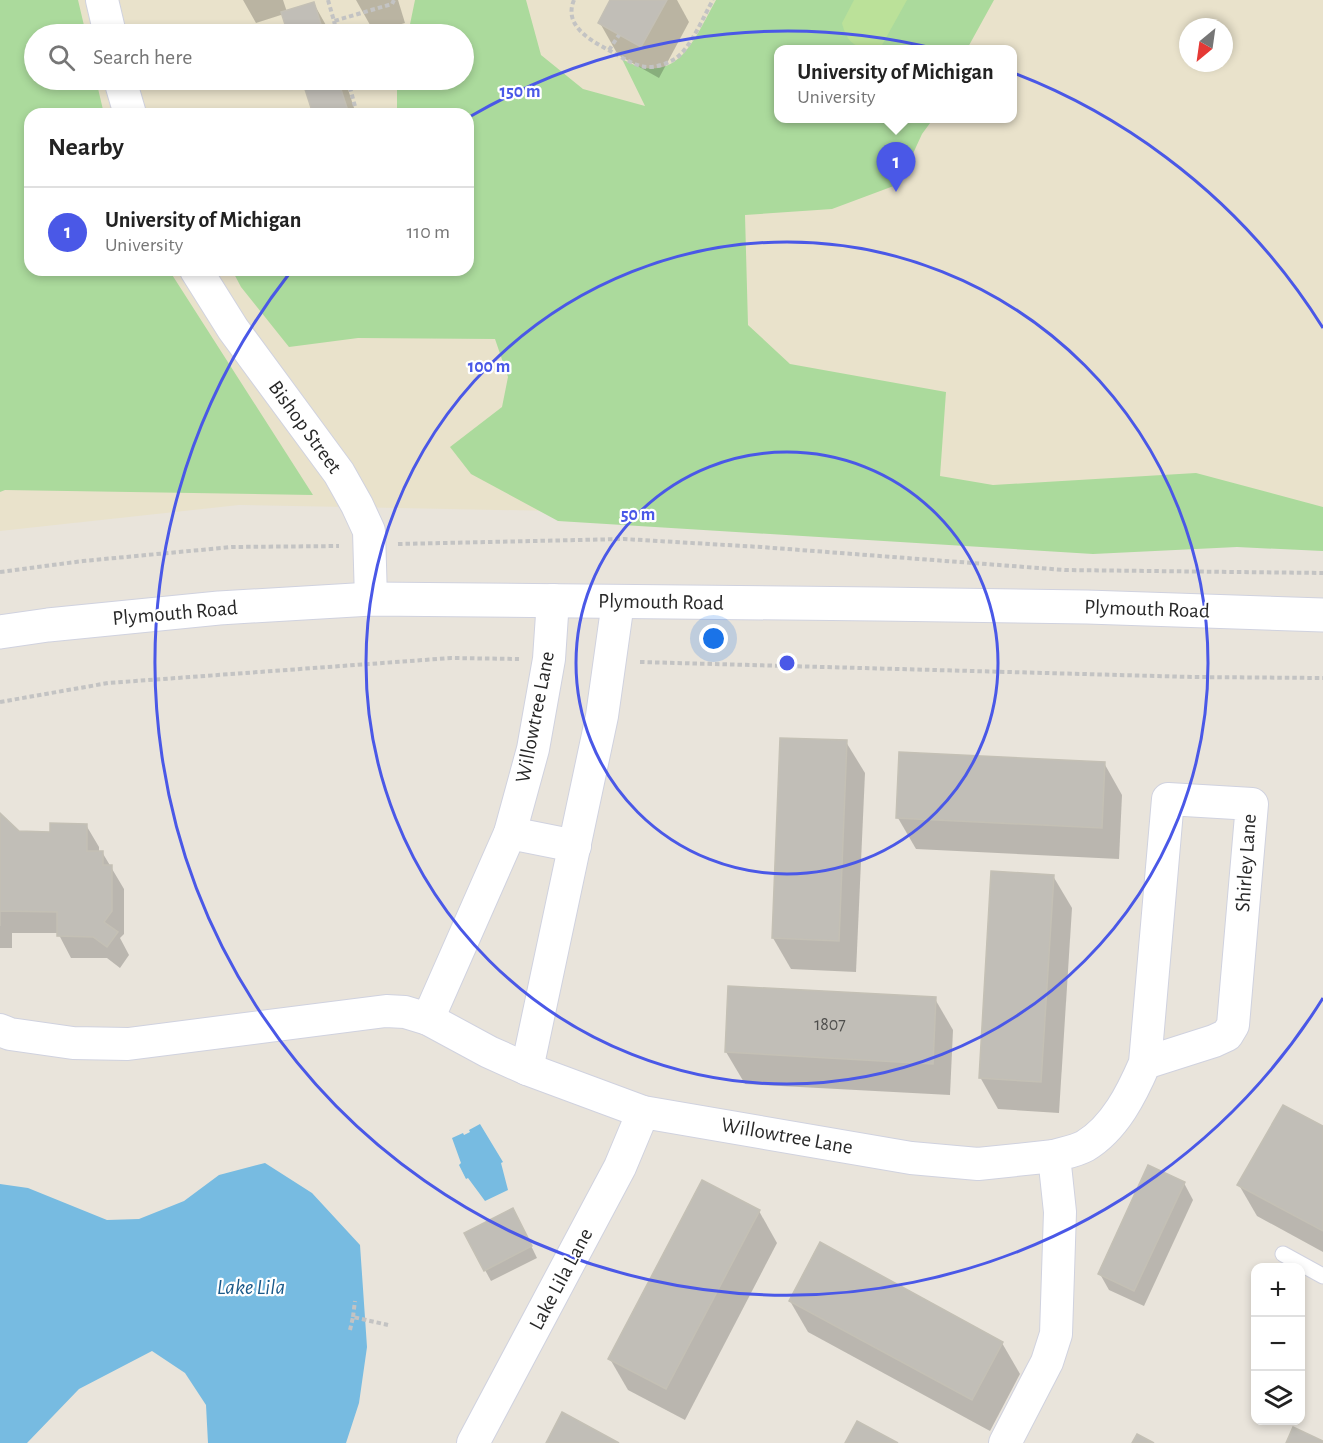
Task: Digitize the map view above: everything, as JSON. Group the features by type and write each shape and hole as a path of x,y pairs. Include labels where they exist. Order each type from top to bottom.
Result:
{"main road":[{"name":"Plymouth Road","path":"0,632 219,608 371,599 1075,607 1323,615"}],"street":[{"path":"102,0 108,24"},
{"path":"123,90 127,108"},
{"name":"Bishop Street","path":"200,276 233,330 339,473 365,522 369,531 371,599"},
{"name":"Willowtree Lane","path":"553,600 549,659 533,749 510,833 428,1018 489,1052 527,1069 643,1112 911,1158 978,1164 1054,1156"},
{"path":"527,1069 602,716 618,602"},
{"name":"Shirley Lane","path":"1054,1156 1085,1146 1102,1133 1123,1106 1145,1063 1168,799 1252,804 1233,1025 1227,1035 1214,1041 1145,1063"},
{"path":"510,833 575,846"},
{"path":"0,1030 10,1034 73,1043 128,1044 386,1011 405,1012 428,1018"},
{"name":"Lake Lila Lane","path":"473,1443 620,1167 643,1112"},
{"path":"1005,1443 1047,1362 1056,1334 1060,1212 1054,1156"}],"lane":[{"path":"1283,1254 1323,1276"}],"path":[{"path":"328,0 335,24"},
{"path":"334,21 392,4 394,0"},
{"path":"574,0 573,15 578,30 588,39 635,64 649,67 663,65 677,58 687,47 713,0"},
{"path":"609,50 619,35"},
{"path":"351,90 355,108"},
{"path":"0,572 83,561 232,547 370,546 624,539 1065,570 1323,573"},
{"path":"0,702 108,683 451,658 549,659"},
{"path":"610,662 1193,677 1323,678"},
{"path":"350,1330 355,1301"},
{"path":"353,1317 388,1325"}],"shaded area":[{"path":"0,0 1323,0 1323,532 555,511 239,505 0,531"}],"green space":[{"path":"0,0 78,0 84,24 24,24 24,90 98,90 103,108 24,108 24,276 173,276 313,495 5,490 0,492"},
{"path":"415,0 526,0 541,55 583,89 645,106 622,59 641,67 657,68 670,64 691,44 716,0 994,0 969,45 774,45 774,123 930,123 922,134 899,184 832,209 745,215 748,325 790,364 946,392 940,476 993,485 1196,473 1323,507 1323,551 1237,547 1093,554 558,521 471,474 450,447 502,407 508,377 495,339 358,338 289,347 241,287 235,276 474,276 474,108 397,108 397,90 474,90 474,24 410,24"},
{"path":"854,0 907,0 882,45 856,45 851,42 844,31 842,23"}],"water":[{"path":"480,1124 503,1162 501,1163 508,1190 485,1201 468,1178 466,1179 459,1165 461,1163 452,1138 470,1132 469,1130"},
{"name":"Lake Lila","path":"265,1163 312,1193 360,1245 367,1347 359,1403 346,1443 208,1443 206,1405 185,1373 152,1351 79,1389 27,1443 0,1443 0,1184 28,1188 107,1220 139,1219 184,1201 219,1175"}],"building":[{"path":"610,0 667,0 641,47 598,23"},
{"path":"314,2 321,24 285,24 281,12"},
{"path":"305,90 341,90 347,108 311,108"},
{"path":"780,738 847,740 839,941 772,938"},
{"path":"899,752 1105,762 1102,828 896,818"},
{"path":"0,813 19,831 50,832 50,823 87,824 87,851 103,851 103,865 112,865 112,911 104,922 118,932 107,947 93,937 57,936 57,912 0,911"},
{"path":"991,871 1054,875 1041,1082 979,1078"},
{"path":"728,986 936,997 933,1064 725,1052"},
{"path":"1283,1105 1323,1126 1323,1231 1237,1185"},
{"path":"1148,1165 1185,1182 1134,1291 1098,1274"},
{"path":"702,1180 760,1210 666,1389 608,1359"},
{"path":"513,1208 532,1246 484,1271 464,1233"},
{"path":"820,1242 1003,1342 972,1400 789,1301"},
{"path":"562,1412 619,1443 546,1443"},
{"path":"857,1421 898,1443 845,1443"},
{"path":"1293,1427 1323,1441 1323,1443 1286,1443"},
{"path":"1137,1434 1154,1443 1132,1443"}],"place":[{"name":"University of Michigan","path":"896,192"}]}
